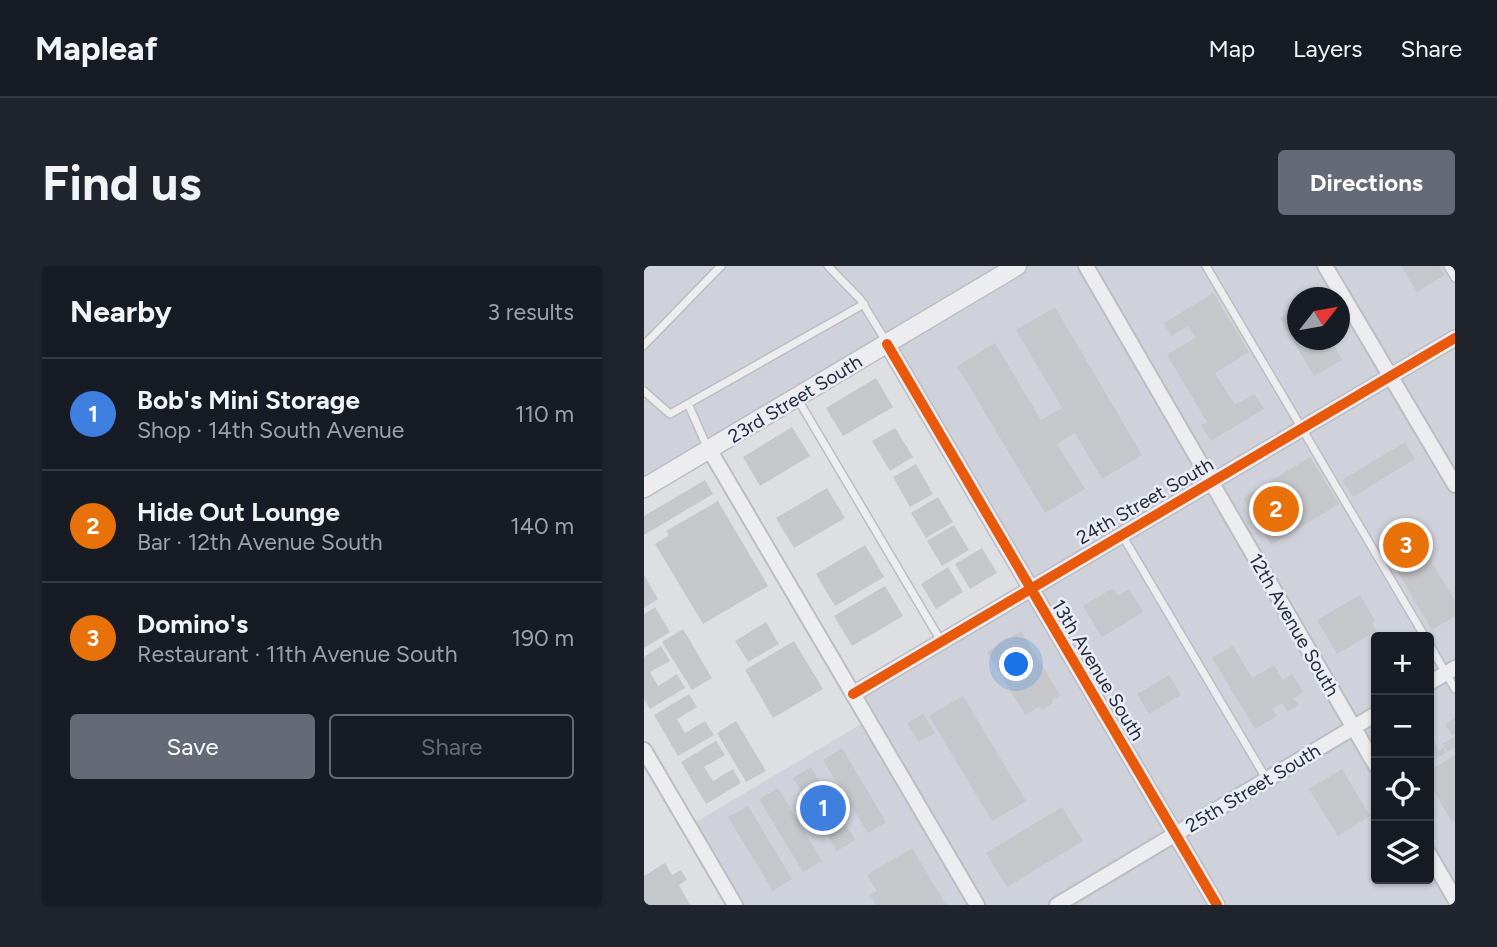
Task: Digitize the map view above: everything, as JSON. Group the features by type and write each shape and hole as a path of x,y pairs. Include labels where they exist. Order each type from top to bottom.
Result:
{"street":[{"name":"23rd Street South","path":"644,488 1017,266"},
{"name":"12th Avenue South","path":"1086,266 1371,758"},
{"path":"1325,266 1455,485"},
{"name":"24th Street South","path":"853,694 1455,338"},
{"name":"13th Avenue South","path":"887,344 1217,905"},
{"path":"709,449 977,905"},
{"path":"1434,680 1450,671"},
{"name":"25th Street South","path":"1057,905 1371,717"},
{"path":"644,750 735,905"},
{"path":"1434,863 1455,899"}],"lane":[{"path":"644,345 721,266"},
{"path":"828,266 864,304 887,344"},
{"path":"1206,266 1422,632"},
{"path":"1448,266 1455,278"},
{"path":"644,391 670,414 864,304"},
{"path":"797,397 941,641"},
{"path":"689,405 709,449"},
{"path":"1122,535 1267,780"},
{"path":"1434,650 1450,671 1455,689"}],"shaded area":[{"path":"644,266 1455,266 1455,905 735,905 689,826 868,720 853,694 1030,589 887,344 644,488"}],"building":[{"path":"1401,266 1439,266 1445,275 1417,292"},
{"path":"1213,293 1249,352 1215,373 1235,405 1254,394 1264,409 1211,441 1201,425 1207,422 1167,355 1195,338 1188,326 1171,336 1164,323"},
{"path":"1055,307 1142,455 1102,479 1075,433 1057,444 1085,489 1045,513 957,366 995,343 1041,420 1062,408 1016,330"},
{"path":"1287,314 1287,330 1280,318"},
{"path":"1299,350 1336,350 1342,360 1314,376"},
{"path":"876,378 893,407 843,436 826,408"},
{"path":"792,427 810,456 760,486 743,457"},
{"path":"895,428 913,457 890,471 872,441"},
{"path":"1405,442 1415,459 1353,497 1342,480"},
{"path":"1310,457 1339,504 1271,545 1243,498"},
{"path":"916,464 933,494 910,507 893,477"},
{"path":"705,480 713,494 644,535 644,516"},
{"path":"827,488 845,518 794,548 776,518"},
{"path":"938,497 953,522 926,538 911,513"},
{"path":"718,501 768,586 703,624 655,544 669,535 666,531"},
{"path":"1408,522 1455,601 1455,616 1432,630 1378,539"},
{"path":"954,525 969,550 942,566 927,541"},
{"path":"865,545 884,577 835,606 816,574"},
{"path":"982,548 997,573 970,589 955,564"},
{"path":"948,567 963,592 936,609 921,584"},
{"path":"644,575 658,599 644,608"},
{"path":"885,586 903,616 852,646 834,616"},
{"path":"1113,588 1118,596 1129,589 1143,612 1102,637 1083,606"},
{"path":"1360,595 1375,621 1372,623 1376,631 1337,654 1317,620"},
{"path":"655,607 670,632 644,648 644,614"},
{"path":"766,622 779,644 748,662 735,641"},
{"path":"683,629 712,678 692,690 662,642"},
{"path":"1021,631 1060,695 1042,710 1040,706 1025,715 987,652"},
{"path":"794,641 823,689 773,718 745,670"},
{"path":"661,646 670,661 650,672 658,686 677,674 685,688 650,709 644,699 644,657"},
{"path":"1233,646 1252,678 1274,665 1283,680 1292,674 1303,692 1294,698 1298,705 1287,712 1282,703 1272,709 1277,716 1255,729 1212,658"},
{"path":"1169,675 1181,695 1149,714 1137,694"},
{"path":"689,694 697,707 677,719 685,733 705,721 714,735 678,756 654,715"},
{"path":"963,696 1026,801 992,821 929,716"},
{"path":"923,714 935,733 919,742 907,723"},
{"path":"1455,718 1455,734 1452,736 1445,724"},
{"path":"736,721 766,771 746,782 717,733"},
{"path":"1454,737 1455,747 1447,752 1442,744"},
{"path":"716,741 725,755 704,767 713,781 733,769 741,783 706,804 681,762"},
{"path":"1434,741 1439,750 1443,748 1446,753 1434,760"},
{"path":"842,748 886,822 868,833 823,760"},
{"path":"1455,755 1455,820 1452,822 1434,791 1434,768"},
{"path":"811,767 855,840 837,851 793,778"},
{"path":"1342,769 1370,816 1338,836 1309,789"},
{"path":"778,788 822,861 803,872 759,799"},
{"path":"748,806 792,879 773,891 728,817"},
{"path":"1062,807 1083,841 1007,887 986,853"},
{"path":"912,848 946,905 876,905 870,895 877,891 867,875"},
{"path":"665,863 672,875 681,870 687,880 679,885 690,905 644,905 644,876"}],"cycle path":[{"path":"853,694 1455,338"},
{"path":"887,344 1217,905"}],"place":[{"name":"Hide Out Lounge","path":"1276,509"},
{"name":"Domino's","path":"1406,545"},
{"name":"Bob's Mini Storage","path":"823,808"}]}
